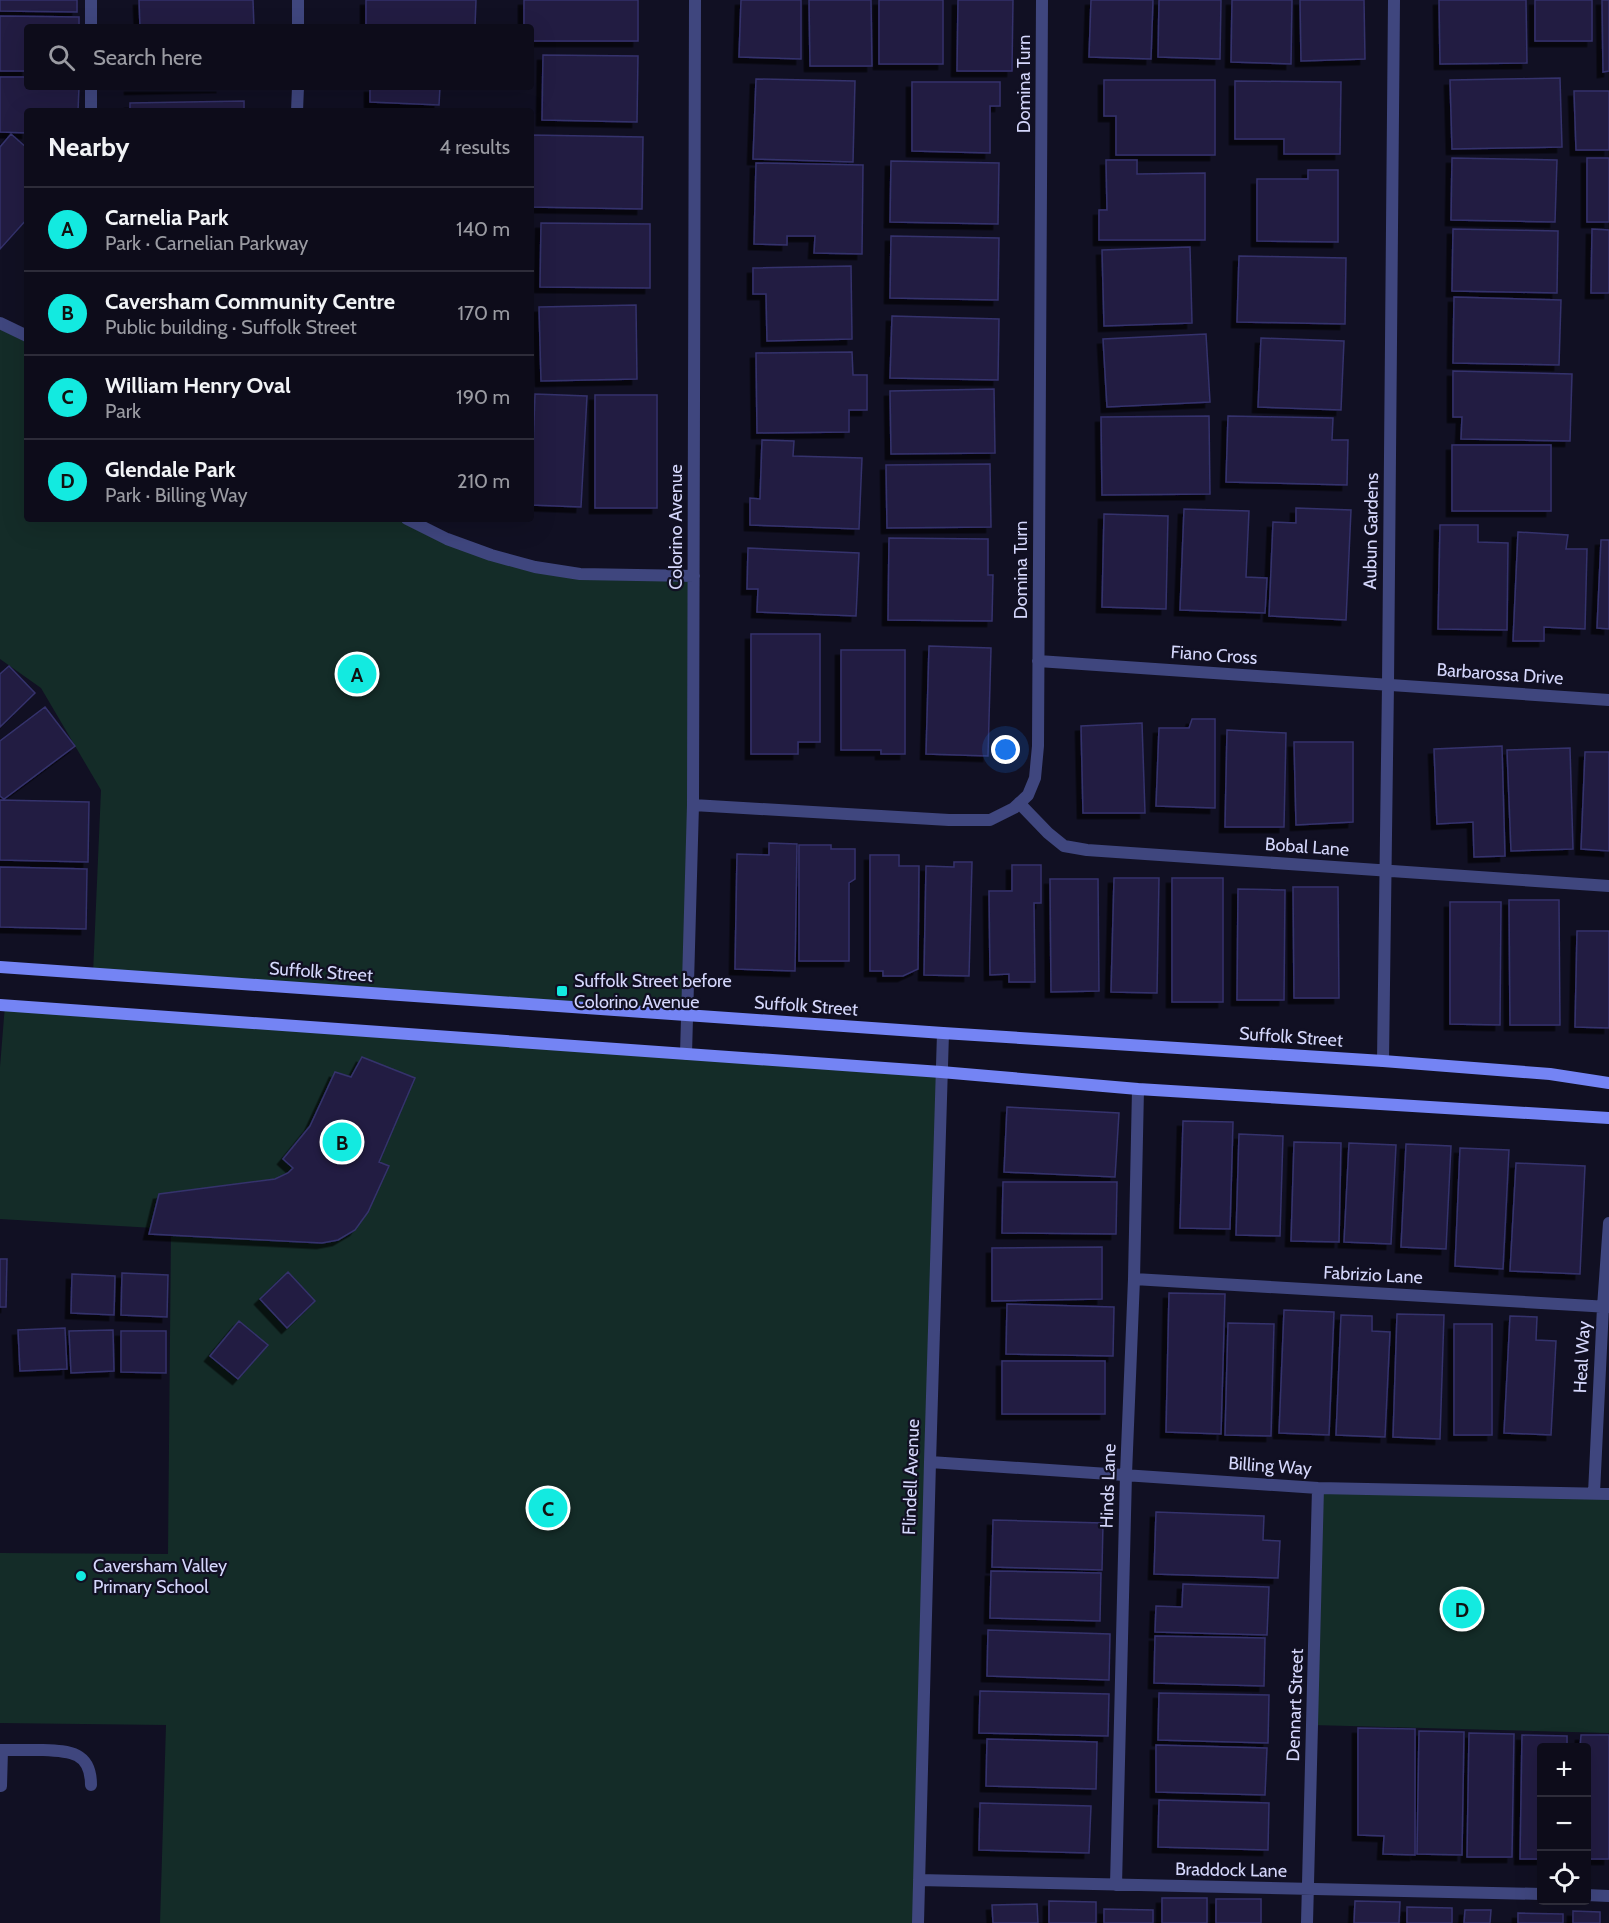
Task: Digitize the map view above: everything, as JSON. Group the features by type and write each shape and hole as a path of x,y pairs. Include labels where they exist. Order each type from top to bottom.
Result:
{"street":[{"path":"91,0 91,24"},
{"path":"298,0 298,24"},
{"name":"Colorino Avenue","path":"686,1054 693,806 695,0"},
{"name":"Domina Turn","path":"693,806 950,820 990,820 1014,808 1028,795 1035,777 1038,746 1042,0"},
{"name":"Aubun Gardens","path":"1383,1061 1394,0"},
{"path":"91,90 91,108"},
{"path":"297,108 298,90"},
{"path":"0,323 24,335"},
{"path":"413,522 447,539 491,555 536,567 580,574 694,576"},
{"name":"Fiano Cross","path":"1038,661 1388,684"},
{"name":"Barbarossa Drive","path":"1388,684 1609,700"},
{"name":"Bobal Lane","path":"1019,803 1064,846 1087,850 1609,886"},
{"name":"Suffolk Street","path":"0,967 943,1033 1383,1061 1550,1074 1609,1083"},
{"path":"0,1005 942,1072 1138,1089 1609,1118"},
{"name":"Flindell Avenue","path":"918,1923 943,1033"},
{"name":"Hinds Lane","path":"1116,1885 1138,1089"},
{"name":"Heal Way","path":"1594,1493 1609,1223"},
{"name":"Fabrizio Lane","path":"1134,1279 1606,1307"},
{"name":"Billing Way","path":"930,1462 1318,1488 1609,1494"},
{"name":"Dennart Street","path":"1307,1923 1318,1488"},
{"path":"2,1786 1,1750 64,1751 78,1754 87,1763 92,1776 92,1785"},
{"name":"Braddock Lane","path":"919,1880 1537,1894"},
{"path":"1591,1895 1609,1896"}],"green space":[{"path":"0,323 24,335 24,522 415,522 535,567 694,576 686,1015 93,974 101,790 41,688 0,659"},
{"path":"5,1005 941,1072 918,1923 160,1923 166,1725 0,1723 0,1553 168,1554 171,1229 0,1219 0,1067"},
{"path":"1318,1488 1609,1494 1609,1733 1312,1725"}],"building":[{"path":"0,0 77,0 77,12 0,11"},
{"path":"139,0 253,0 254,24 140,24"},
{"path":"366,0 476,0 475,24 366,24"},
{"path":"524,0 638,0 638,41 534,41 534,24 524,24"},
{"path":"741,0 801,0 801,59 739,57"},
{"path":"809,0 871,0 872,66 810,66"},
{"path":"879,0 943,0 943,64 879,64"},
{"path":"958,0 1013,0 1012,71 957,71"},
{"path":"1091,0 1153,0 1151,59 1089,57"},
{"path":"1159,0 1221,0 1220,59 1158,57"},
{"path":"1232,0 1292,0 1291,64 1231,62"},
{"path":"1300,0 1364,0 1365,59 1301,61"},
{"path":"1439,0 1526,0 1527,63 1440,64"},
{"path":"1535,0 1592,0 1592,41 1535,41"},
{"path":"1602,0 1609,0 1609,71 1603,72"},
{"path":"0,16 79,17 79,24 24,24 24,71 0,71"},
{"path":"543,55 638,56 637,122 542,120"},
{"path":"0,77 24,77 24,90 79,90 78,108 24,108 24,133 0,132"},
{"path":"1560,78 1562,147 1452,149 1450,80"},
{"path":"756,79 855,81 853,162 753,159"},
{"path":"1104,80 1215,80 1215,155 1116,155 1116,116 1104,116"},
{"path":"1235,81 1341,82 1340,154 1284,154 1284,139 1235,139"},
{"path":"912,82 1000,82 1000,106 990,106 990,153 912,151"},
{"path":"370,90 440,90 439,105 370,102"},
{"path":"1574,91 1609,91 1609,150 1576,150"},
{"path":"244,101 244,108 130,108 130,103"},
{"path":"11,134 24,145 24,222 0,249 0,147"},
{"path":"534,135 643,137 642,209 534,207"},
{"path":"1452,158 1557,160 1555,222 1451,220"},
{"path":"1587,158 1609,158 1609,222 1587,222"},
{"path":"1106,160 1137,160 1137,174 1205,173 1205,240 1099,240 1099,210 1107,210"},
{"path":"891,161 999,163 998,224 890,222"},
{"path":"756,163 863,165 862,254 814,253 815,236 787,236 787,245 754,244"},
{"path":"1308,170 1338,170 1338,242 1257,241 1257,179 1308,179"},
{"path":"541,223 650,224 650,288 540,287"},
{"path":"1453,229 1558,231 1557,293 1452,291"},
{"path":"1592,229 1609,230 1609,293 1591,293"},
{"path":"891,236 999,238 998,300 890,298"},
{"path":"1190,247 1192,323 1104,326 1102,250"},
{"path":"1239,256 1346,258 1345,324 1237,322"},
{"path":"851,266 852,339 767,341 766,294 753,294 753,268"},
{"path":"1454,297 1561,300 1559,365 1453,363"},
{"path":"636,305 637,379 541,381 539,307"},
{"path":"892,316 999,319 998,380 890,378"},
{"path":"1206,334 1210,402 1107,407 1103,339"},
{"path":"1261,338 1344,341 1341,410 1258,407"},
{"path":"852,352 853,375 867,375 867,410 849,410 849,432 757,433 756,353"},
{"path":"1453,371 1572,374 1570,441 1461,439 1462,417 1453,417"},
{"path":"994,389 995,453 891,454 890,391"},
{"path":"535,394 587,396 581,507 534,505"},
{"path":"595,395 657,395 657,508 595,508"},
{"path":"1209,416 1210,494 1102,495 1101,417"},
{"path":"1228,416 1333,418 1332,440 1348,440 1347,485 1226,482"},
{"path":"762,440 794,441 793,456 862,458 859,529 750,525 750,498 760,499"},
{"path":"1452,445 1551,445 1551,511 1452,511"},
{"path":"990,464 991,527 887,528 886,465"},
{"path":"1296,508 1351,510 1346,620 1269,616 1273,522 1296,523"},
{"path":"1184,509 1249,511 1246,577 1267,578 1265,613 1180,610"},
{"path":"1104,514 1168,516 1166,609 1102,607"},
{"path":"1440,525 1478,525 1478,542 1508,543 1507,630 1438,629"},
{"path":"1518,532 1568,535 1566,549 1587,549 1585,629 1544,627 1544,641 1513,641"},
{"path":"889,538 988,539 988,575 993,575 992,621 888,620"},
{"path":"1601,540 1609,540 1609,629 1597,628"},
{"path":"748,548 859,553 856,616 757,612 758,589 747,589"},
{"path":"751,634 820,634 820,742 798,742 798,754 751,754"},
{"path":"929,646 991,648 988,756 926,754"},
{"path":"841,650 905,650 905,754 881,754 881,750 841,750"},
{"path":"9,666 35,693 0,727 0,674"},
{"path":"45,707 75,746 4,799 0,796 0,741"},
{"path":"1192,719 1215,719 1215,808 1156,806 1159,728 1189,728"},
{"path":"1142,723 1145,813 1083,813 1081,726"},
{"path":"1227,730 1286,733 1284,827 1225,827"},
{"path":"1294,742 1353,742 1353,822 1296,825"},
{"path":"1502,746 1505,856 1474,857 1473,822 1437,824 1434,749"},
{"path":"1570,748 1573,849 1511,851 1507,750"},
{"path":"1585,752 1609,752 1609,851 1581,849"},
{"path":"0,800 89,802 88,862 0,860"},
{"path":"769,843 797,844 795,971 735,969 737,854 769,855"},
{"path":"799,845 831,845 831,849 855,849 855,879 849,883 849,961 799,961"},
{"path":"870,855 899,855 899,866 919,866 918,969 903,976 883,976 883,971 870,971"},
{"path":"954,862 972,862 969,976 924,975 926,866 954,867"},
{"path":"1012,865 1041,865 1041,903 1034,903 1035,982 1009,982 1009,974 990,975 989,891 1012,891"},
{"path":"0,867 87,869 86,929 0,927"},
{"path":"1114,878 1159,878 1157,993 1111,992"},
{"path":"1172,878 1223,878 1223,1002 1172,1002"},
{"path":"1050,879 1098,879 1099,991 1051,992"},
{"path":"1293,887 1338,887 1339,998 1294,998"},
{"path":"1238,889 1285,890 1284,1000 1237,1000"},
{"path":"1509,900 1559,900 1560,1025 1510,1025"},
{"path":"1450,902 1501,902 1500,1025 1450,1024"},
{"path":"1577,931 1609,931 1609,1028 1575,1027"},
{"path":"362,1057 415,1078 379,1162 389,1166 368,1212 355,1230 338,1240 322,1243 149,1234 159,1194 275,1179 288,1173 293,1168 283,1159 310,1126 335,1072 351,1077"},
{"path":"1007,1107 1119,1113 1115,1177 1004,1172"},
{"path":"1183,1121 1233,1122 1230,1229 1180,1228"},
{"path":"1239,1134 1283,1136 1280,1236 1236,1235"},
{"path":"1294,1142 1341,1143 1339,1242 1291,1241"},
{"path":"1349,1143 1396,1145 1391,1244 1344,1242"},
{"path":"1406,1144 1451,1146 1446,1249 1401,1247"},
{"path":"1460,1148 1509,1150 1503,1269 1455,1266"},
{"path":"1516,1163 1585,1166 1580,1274 1510,1271"},
{"path":"1003,1182 1117,1182 1116,1234 1002,1233"},
{"path":"1102,1247 1102,1299 992,1301 992,1248"},
{"path":"0,1259 7,1259 6,1307 0,1307"},
{"path":"288,1272 315,1301 287,1328 260,1299"},
{"path":"122,1273 168,1275 167,1317 121,1315"},
{"path":"72,1274 115,1276 114,1315 71,1313"},
{"path":"1169,1293 1225,1294 1221,1434 1166,1432"},
{"path":"1007,1304 1114,1307 1113,1356 1006,1354"},
{"path":"1284,1310 1334,1312 1329,1435 1279,1433"},
{"path":"1397,1314 1444,1315 1440,1439 1393,1437"},
{"path":"1341,1315 1372,1316 1372,1331 1390,1332 1385,1437 1336,1435"},
{"path":"1510,1316 1537,1317 1536,1340 1556,1341 1551,1435 1504,1433"},
{"path":"239,1321 268,1345 238,1379 210,1356"},
{"path":"1228,1323 1274,1324 1271,1436 1225,1435"},
{"path":"1454,1324 1492,1324 1492,1435 1454,1435"},
{"path":"65,1328 67,1369 20,1371 18,1330"},
{"path":"113,1330 114,1371 71,1373 69,1331"},
{"path":"121,1331 166,1331 166,1373 121,1372"},
{"path":"1002,1361 1105,1361 1105,1414 1002,1414"},
{"path":"1156,1512 1264,1516 1263,1540 1280,1541 1278,1578 1154,1574"},
{"path":"993,1520 1103,1523 1102,1570 992,1567"},
{"path":"991,1571 1101,1573 1100,1621 990,1618"},
{"path":"1183,1584 1269,1587 1267,1635 1155,1632 1156,1606 1182,1607"},
{"path":"988,1630 1110,1634 1109,1680 987,1676"},
{"path":"1155,1636 1265,1638 1264,1686 1154,1683"},
{"path":"980,1691 1109,1694 1108,1736 979,1733"},
{"path":"1159,1693 1269,1695 1268,1743 1158,1740"},
{"path":"1358,1728 1415,1729 1415,1855 1383,1854 1384,1836 1358,1835"},
{"path":"1419,1731 1464,1732 1462,1855 1417,1854"},
{"path":"1469,1733 1514,1734 1512,1857 1467,1857"},
{"path":"1522,1735 1567,1736 1567,1743 1537,1743 1537,1859 1520,1859"},
{"path":"1581,1735 1609,1735 1609,1859 1591,1859 1591,1743 1580,1743"},
{"path":"987,1739 1097,1742 1096,1789 986,1786"},
{"path":"1156,1745 1267,1748 1265,1795 1156,1792"},
{"path":"1159,1800 1269,1803 1268,1850 1158,1847"},
{"path":"980,1803 1091,1806 1089,1853 979,1850"},
{"path":"1162,1898 1207,1898 1207,1923 1162,1923"},
{"path":"1216,1899 1261,1899 1261,1923 1216,1923"},
{"path":"1049,1901 1096,1902 1096,1923 1049,1923"},
{"path":"1355,1901 1400,1902 1399,1923 1354,1923"},
{"path":"1037,1904 1038,1923 993,1923 992,1905"},
{"path":"1407,1907 1452,1908 1452,1923 1407,1923"},
{"path":"1104,1909 1153,1910 1153,1923 1104,1923"},
{"path":"1465,1910 1491,1910 1490,1923 1464,1923"},
{"path":"1573,1911 1600,1912 1600,1923 1573,1923"},
{"path":"1518,1913 1563,1914 1563,1923 1518,1923"}],"place":[{"name":"Carnelia Park","path":"357,674"},
{"name":"Suffolk Street before Colorino Avenue","path":"562,991"},
{"name":"Caversham Community Centre","path":"342,1142"},
{"name":"William Henry Oval","path":"548,1508"},
{"name":"Caversham Valley Primary School","path":"81,1576"},
{"name":"Glendale Park","path":"1462,1609"}]}
